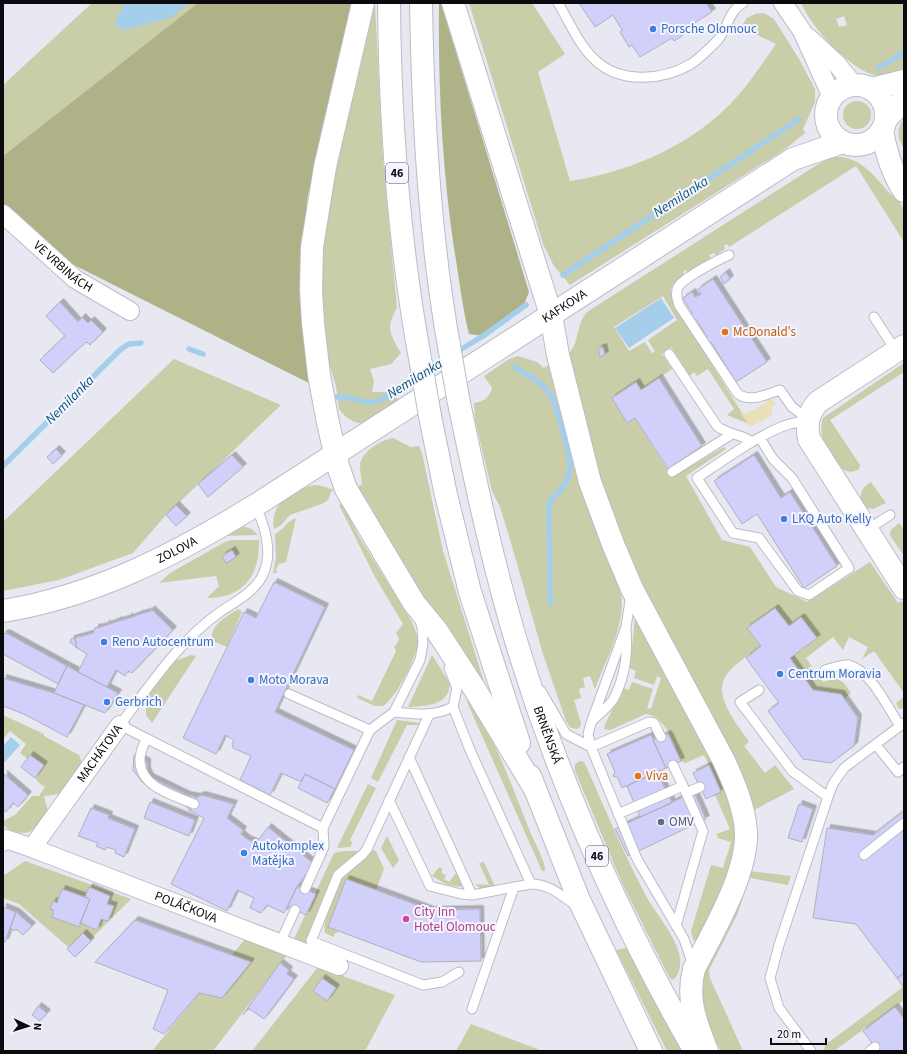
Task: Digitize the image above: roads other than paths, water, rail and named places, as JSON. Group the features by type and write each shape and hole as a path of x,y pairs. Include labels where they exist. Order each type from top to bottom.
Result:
{"main road":[{"path":"363,3 325,167 312,247 311,291 315,349 323,399 335,454 346,489 414,603 437,631 474,688 535,789"},
{"name":"46","path":"389,3 396,163 403,236 421,364 449,510 470,592 498,682 535,789 584,911 651,1051"},
{"name":"BRNĚNSKÁ","path":"422,3 424,95 431,204 449,346 458,398 483,514 520,653 559,765 599,861 642,952 695,1051"},
{"path":"453,3 551,315 558,355 590,482 632,589 724,761 734,783 742,808 746,832 745,849 740,870 694,969 690,989 691,1006 707,1051"},
{"name":"KAFKOVA","path":"794,159 842,88 863,87 904,81"},
{"path":"863,87 883,101 885,150 901,186"},
{"name":"KAFKOVA","path":"335,454 794,159 849,144 869,143 904,100"},
{"path":"829,106 830,131 849,144 901,186"},
{"path":"900,348 818,402 811,409 807,429 809,439 904,588"},
{"name":"ZOLOVA","path":"3,611 69,597 116,580 183,548 256,505 335,454"}],"street":[{"path":"783,3 802,31 863,87"},
{"path":"802,31 829,106"},
{"name":"VE VRBINÁCH","path":"3,214 75,279 130,311"},
{"name":"MACHÁTOVA","path":"32,848 120,725"},
{"path":"3,842 6,839 32,848"},
{"name":"POLÁČKOVA","path":"32,848 339,966"}],"lane":[{"path":"558,3 594,59 608,70 622,76 638,77 675,71 690,64 705,54 718,40 737,4"},
{"path":"729,255 714,261 680,284 676,292 677,300 738,394 746,398 756,398 780,390 792,407 808,419"},
{"path":"874,317 900,348"},
{"path":"669,354 717,426 732,434 756,440 772,459 792,478 849,568 809,595 798,591 759,538 733,532 697,478 756,440 782,427 808,419"},
{"path":"672,472 732,434"},
{"name":"MACHÁTOVA","path":"120,725 168,661 211,619 252,590 258,584 265,572 268,550 266,534 256,505"},
{"path":"867,530 890,515"},
{"path":"632,589 626,627 588,734 590,747 637,859 684,939 694,969"},
{"path":"305,889 324,847 323,828 370,730 394,712 420,660 423,644 422,627 414,603"},
{"path":"422,627 454,675 457,688 453,707 470,750 531,884"},
{"path":"591,723 612,701 622,677 628,650 626,627"},
{"path":"520,653 566,734 590,747"},
{"path":"811,1051 779,1008 770,978 779,945 833,784 844,768 902,724 861,671 848,665 825,670"},
{"path":"759,690 740,702 792,771 828,797"},
{"path":"289,694 370,730"},
{"path":"394,712 429,715 440,713 453,707"},
{"path":"429,715 367,849 338,875 311,941 423,985 442,982 459,972"},
{"path":"590,747 648,722 654,723 661,737"},
{"path":"120,725 323,828"},
{"path":"146,738 140,758 141,771 147,781 160,789 194,804"},
{"path":"876,745 898,772 904,768"},
{"path":"409,757 472,895"},
{"path":"673,765 703,831 676,926"},
{"path":"618,814 684,790 700,787"},
{"path":"389,800 430,886 461,894 472,895 531,884 540,884 552,888 584,911"},
{"path":"864,854 904,823"},
{"path":"472,1009 514,887"},
{"path":"280,943 295,910"}],"water":[{"path":"125,3 189,3 172,17 124,30 114,24"},
{"path":"661,298 674,318 629,348 615,328"},
{"path":"11,737 20,745 3,764 3,746"}],"waterway":[{"name":"Nemilanka","path":"879,68 904,52"},
{"name":"Nemilanka","path":"563,275 799,119"},
{"name":"Nemilanka","path":"455,353 483,336 526,305"},
{"name":"Nemilanka","path":"3,466 121,349 129,344 141,343"},
{"name":"Nemilanka","path":"189,349 203,354"},
{"name":"Nemilanka","path":"427,370 446,358"},
{"path":"515,367 540,383 551,396 559,419 570,465 568,477 564,486 553,497 549,504 550,603"},
{"name":"Nemilanka","path":"337,397 375,402 402,388 419,375"}],"place":[{"name":"Porsche Olomouc","path":"653,29"},
{"name":"McDonald's","path":"725,332"},
{"name":"LKQ Auto Kelly","path":"784,519"},
{"name":"Reno Autocentrum","path":"104,642"},
{"name":"Centrum Moravia","path":"780,674"},
{"name":"Moto Morava","path":"251,680"},
{"name":"Gerbrich","path":"107,702"},
{"name":"Viva","path":"638,776"},
{"name":"OMV","path":"661,822"},
{"name":"Autokomplex Matějka","path":"244,853"},
{"name":"City Inn Hotel Olomouc","path":"406,919"}]}
